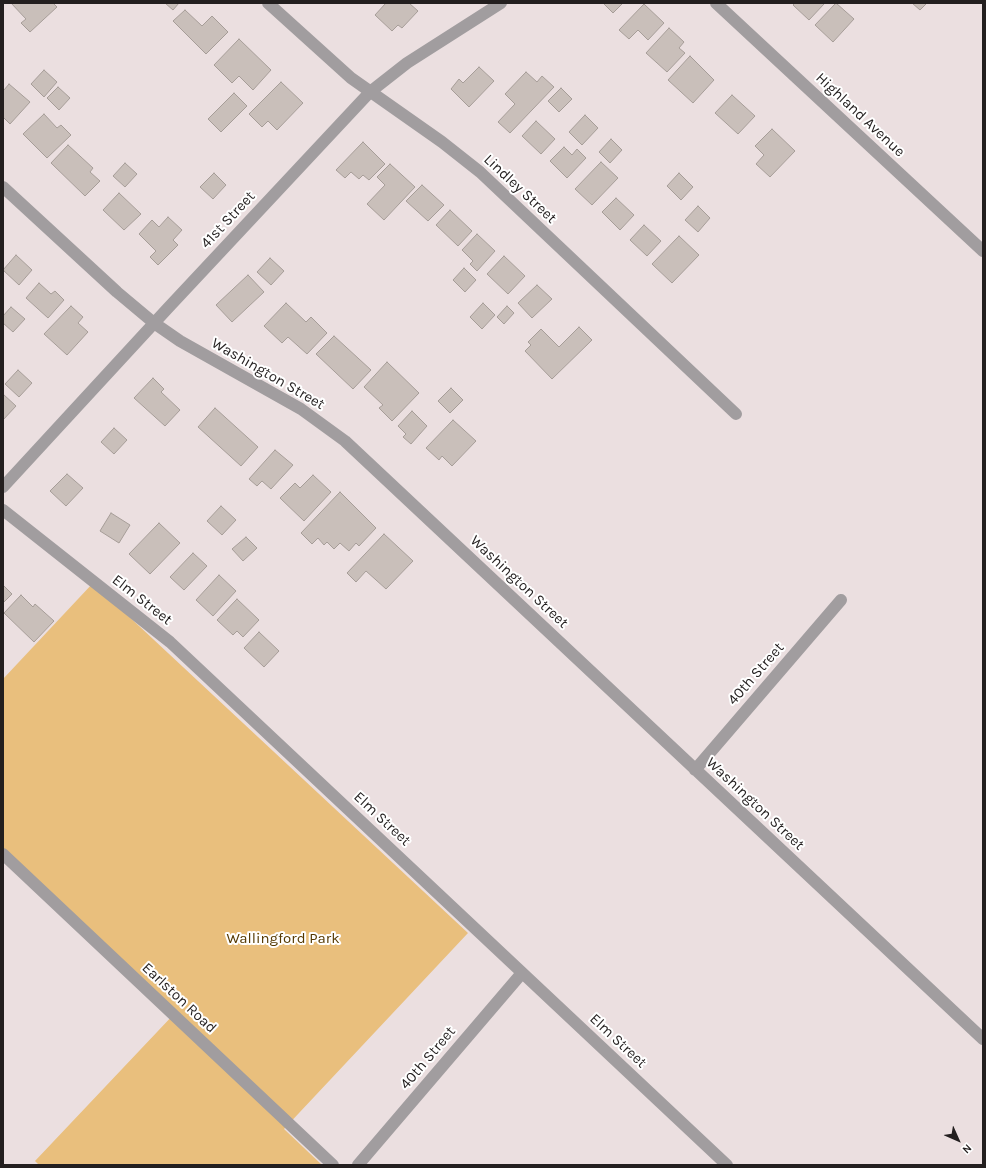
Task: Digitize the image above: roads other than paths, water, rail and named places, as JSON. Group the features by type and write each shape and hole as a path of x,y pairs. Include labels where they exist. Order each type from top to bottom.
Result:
{"street":[{"name":"Lindley Street","path":"268,3 351,78 442,142 480,172 736,414"},
{"name":"41st Street","path":"3,487 154,322 370,92 407,63 501,3"},
{"name":"Highland Avenue","path":"716,3 983,251"},
{"name":"Washington Street","path":"3,187 117,292 154,322 180,341 301,409 345,441 983,1039"},
{"name":"Elm Street","path":"3,510 170,642 727,1165"},
{"name":"40th Street","path":"695,770 842,600"},
{"name":"Earlston Road","path":"3,854 333,1165"},
{"name":"40th Street","path":"358,1165 522,972"}],"park label":[{"name":"Wallingford Park","path":"283,939"}]}
